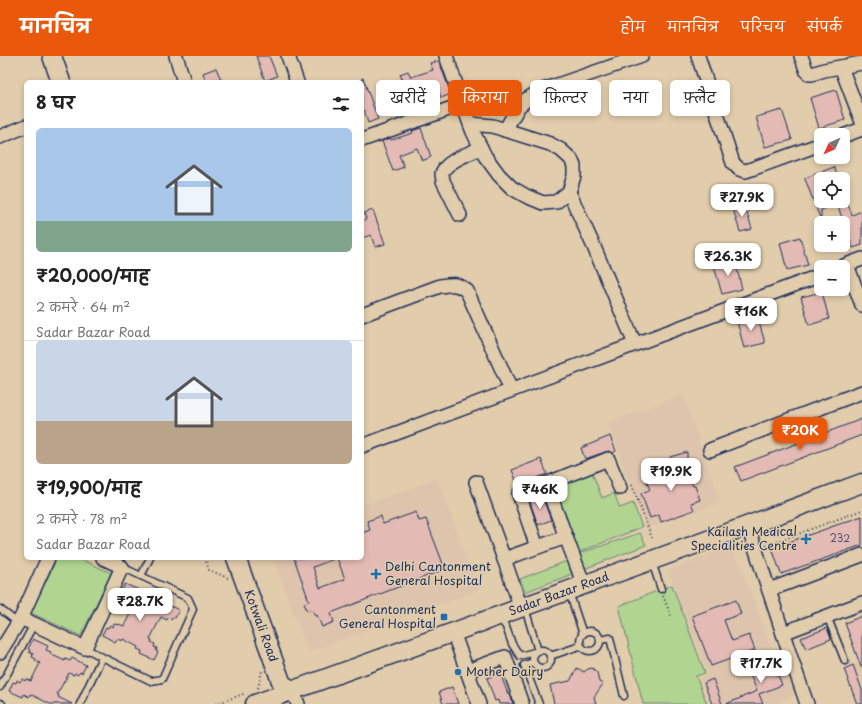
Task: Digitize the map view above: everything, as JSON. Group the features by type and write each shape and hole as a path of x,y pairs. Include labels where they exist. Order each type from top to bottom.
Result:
{"street":[{"path":"52,56 60,80"},
{"path":"176,56 183,80"},
{"path":"288,56 296,80"},
{"path":"446,56 454,80"},
{"path":"698,56 733,163 739,169 746,171 814,147"},
{"path":"801,56 809,74 862,63"},
{"path":"505,130 519,106 527,98 540,91 637,57"},
{"path":"841,67 862,122"},
{"path":"364,139 448,109"},
{"path":"467,116 470,124 485,156 499,175 512,188 543,203 556,202 569,192 574,176 574,166 571,159 561,150 550,144 493,126 470,124"},
{"path":"0,137 24,127"},
{"path":"850,133 862,129"},
{"path":"460,215 443,181 443,172 447,166 454,161 481,148"},
{"path":"569,192 594,247 634,344"},
{"path":"850,264 862,259"},
{"path":"364,445 814,278"},
{"path":"850,279 862,305"},
{"path":"364,314 440,286 452,284 460,286 467,291 511,390"},
{"path":"710,450 862,392"},
{"path":"537,547 519,494 608,459 625,485"},
{"path":"476,482 523,607"},
{"name":"Sadar Bazar Road","path":"255,694 295,697 453,632 748,526 862,483"},
{"path":"546,484 566,537 576,588"},
{"path":"748,526 807,704"},
{"path":"504,559 566,537"},
{"path":"769,590 862,556"},
{"path":"0,652 20,620 47,560"},
{"path":"20,620 34,624 85,648 122,567 107,560"},
{"name":"Kotwali Road","path":"237,560 282,684 295,697"},
{"path":"783,633 862,603"},
{"path":"453,632 479,704"},
{"path":"468,671 506,657 522,704"}],"lane":[{"path":"141,576 149,560"},
{"path":"651,561 661,589"},
{"path":"85,648 102,658 151,681 162,679 193,610 188,598 122,567"},
{"path":"576,588 583,634"},
{"path":"523,607 538,651"},
{"path":"0,609 20,620"},
{"path":"498,616 506,627 512,644 520,656 539,704"},
{"path":"827,616 845,661"},
{"path":"0,687 34,624"},
{"path":"588,631 597,634 600,640 598,647 594,651 585,650 580,646 580,639 583,634 588,631"},
{"path":"600,640 610,638 624,696"},
{"path":"550,656 580,646"},
{"path":"520,656 538,651 543,650 546,651 551,660 546,667 539,668 533,662 534,654 538,651"},
{"path":"80,704 102,658"},
{"path":"524,665 533,662"}],"path":[{"path":"625,485 652,538"},
{"path":"756,550 862,510"},
{"path":"206,560 209,570 234,581"},
{"path":"661,589 672,618"},
{"path":"216,704 255,694 262,670"}],"shaded area":[{"path":"683,395 720,502 646,529 608,423"},
{"name":"Delhi Cantonment General Hospital","path":"437,479 478,590 308,652 274,560 364,560 364,505"},
{"path":"732,546 780,669 786,667 796,694 781,700 782,704 710,704 700,677 708,674 668,571"},
{"path":"862,661 862,704 857,704 844,669"}],"green space":[{"path":"591,470 602,498 614,493 620,508 633,503 642,527 577,553 550,486"},
{"path":"640,533 646,545 584,569 578,554"},
{"path":"56,560 82,560 111,573 81,636 31,613"},
{"path":"567,561 572,574 525,592 520,579"},
{"path":"672,585 705,673 696,676 707,704 643,704 619,606"}],"building":[{"path":"256,56 269,56 277,76 265,80"},
{"path":"439,61 448,86 448,95 441,98 440,80 402,80 400,74 408,71 411,77 433,70 430,63"},
{"path":"216,68 221,80 205,80 203,73"},
{"path":"364,81 376,116 378,119 368,123 364,110"},
{"path":"836,90 845,120 819,128 810,98"},
{"path":"782,110 792,140 765,147 756,117"},
{"path":"421,128 431,157 422,161 417,148 399,155 404,167 393,171 382,141 390,138 391,140 413,133 412,131"},
{"path":"834,167 836,172 821,172"},
{"path":"814,175 814,202 805,179"},
{"path":"744,203 752,229 740,232 732,206"},
{"path":"816,208 826,208 821,210 821,216 819,216"},
{"path":"838,208 850,208 852,215 862,211 862,245 853,248 850,240 850,216 841,216"},
{"path":"373,210 385,244 375,247 371,235 364,237 364,220 366,219 364,213"},
{"path":"800,237 808,265 787,270 780,243"},
{"path":"735,261 742,289 722,294 714,266"},
{"path":"814,294 814,296 823,296 829,319 809,325 801,297"},
{"path":"757,315 765,343 744,348 737,321"},
{"path":"862,419 862,435 741,481 735,467"},
{"path":"610,436 616,451 613,453 609,451 605,452 585,459 581,448"},
{"path":"687,452 686,465 688,475 693,486 695,486 700,500 691,503 694,510 661,522 659,515 650,518 641,493 650,490 646,480 674,469 670,457"},
{"path":"541,459 547,474 518,485 512,470"},
{"path":"541,494 551,520 538,525 529,499"},
{"path":"416,512 419,521 426,519 445,569 331,613 334,622 322,627 317,615 315,616 312,609 307,611 304,603 309,601 295,560 331,560 313,567 320,588 345,579 338,560 364,560 364,532 370,530 367,521 381,516 383,524"},
{"path":"862,516 862,545 781,574 772,548"},
{"path":"125,584 141,591 139,594 143,597 142,599 157,606 158,604 163,606 164,603 179,610 175,618 168,618 167,620 161,617 150,639 152,640 151,642 155,644 154,647 157,648 156,651 158,652 154,660 141,654 142,651 137,649 138,647 123,639 122,641 117,639 115,642 102,635 106,627 108,628 110,625 113,627 114,624 124,626 133,608 124,602 126,599 122,597 123,595 121,593"},
{"path":"736,600 741,614 724,620 732,641 749,635 755,650 711,666 692,616"},
{"path":"862,616 862,666 861,667 845,623"},
{"path":"827,628 831,639 806,649 801,638"},
{"path":"33,639 48,646 46,650 51,652 50,654 65,661 65,659 70,661 72,658 86,665 82,673 80,672 78,675 75,673 74,675 69,673 57,694 59,695 58,697 72,704 50,704 30,694 29,697 24,694 23,697 9,691 13,682 16,683 17,680 20,682 22,679 25,681 26,679 31,681 40,663 35,661 36,659 32,657 33,654 29,652 30,650 28,649"},
{"path":"769,658 776,676 778,675 782,685 759,694 763,704 726,704 757,691 750,675 760,672 757,662"},
{"path":"853,665 862,690 862,704 857,704 844,669"},
{"path":"577,668 584,672 592,668 597,672 599,682 603,684 594,697 596,704 554,704 550,685 570,681"},
{"path":"500,673 513,704 499,704 498,700 495,701 487,678"},
{"path":"713,679 722,704 712,704 704,683"},
{"path":"452,687 458,704 443,704 439,692"}],"place":[{"name":"Kailash Medical Specialities Centre","path":"806,539"},
{"name":"Delhi Cantonment General Hospital","path":"376,574"},
{"name":"Cantonment General Hospital","path":"444,617"},
{"name":"Mother Dairy","path":"458,672"}]}
